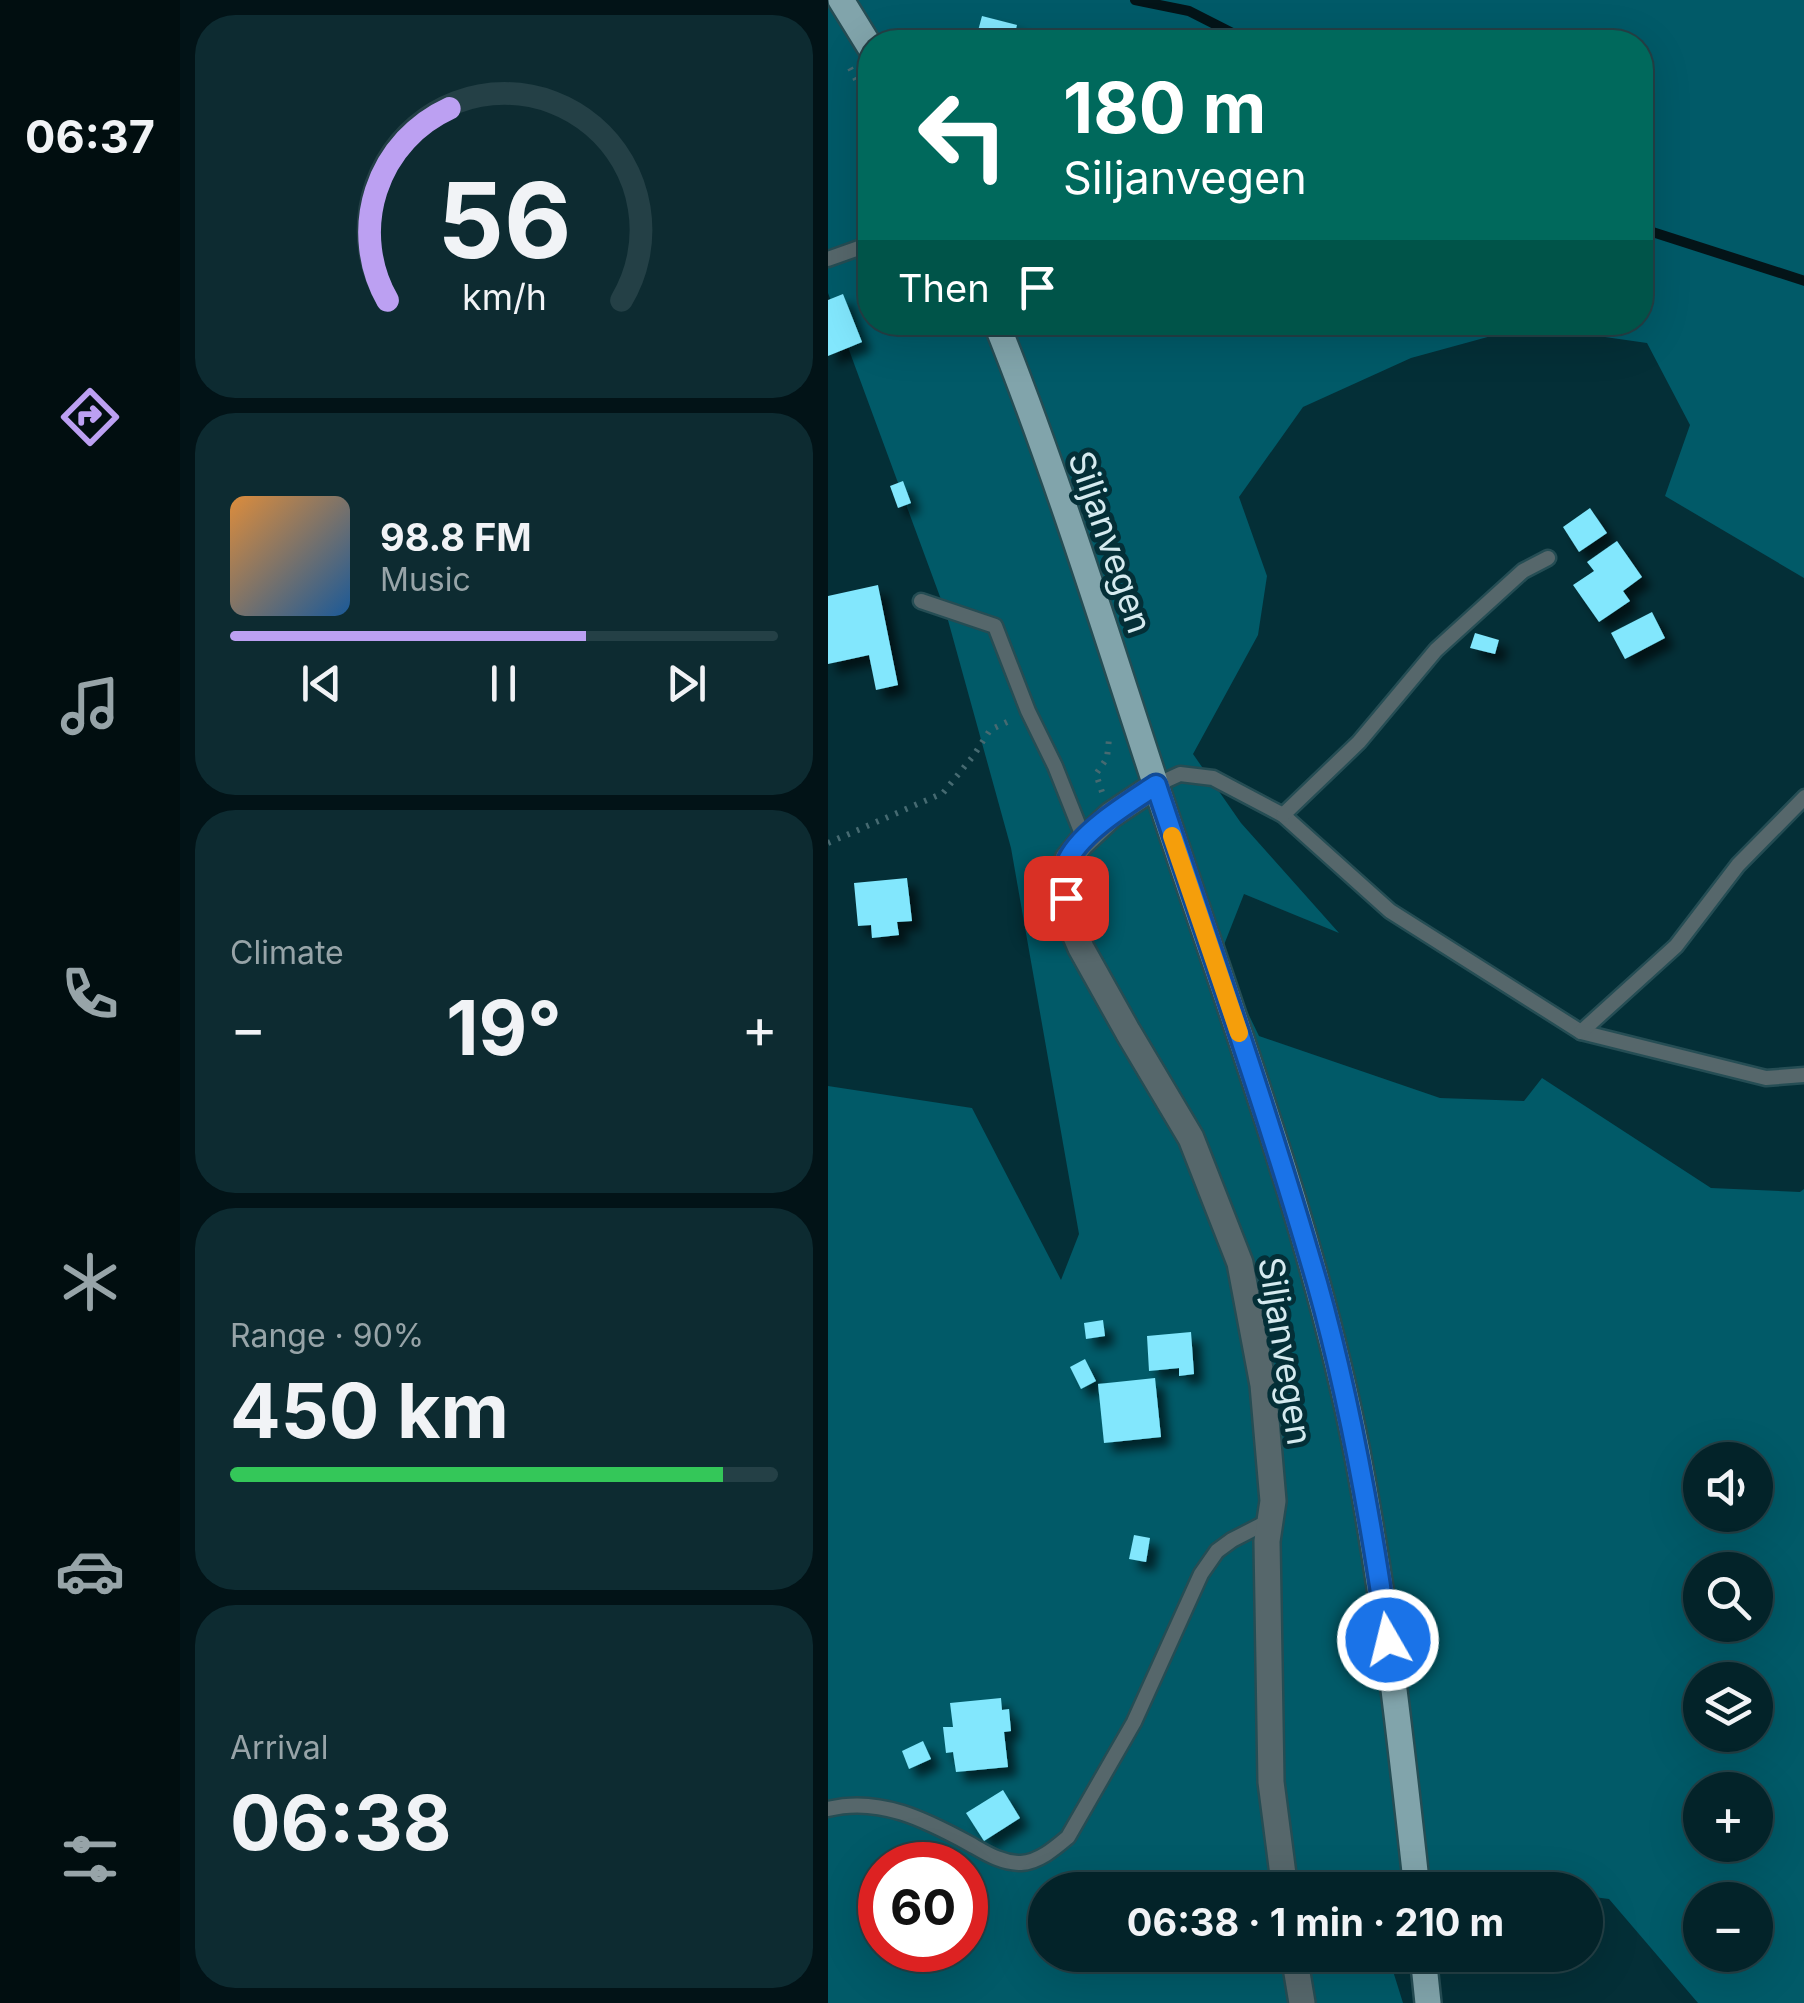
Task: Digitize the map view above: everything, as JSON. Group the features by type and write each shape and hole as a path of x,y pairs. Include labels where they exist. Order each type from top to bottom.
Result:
{"main road":[{"path":"841,0 860,30"},
{"name":"Siljanvegen","path":"1001,335 1047,458 1255,1081 1318,1286 1356,1448 1378,1572 1415,1872"},
{"path":"1425,1972 1428,2003"}],"street":[{"name":"Siljanvegen","path":"1156,785 1111,815 1068,859 1064,878 1068,918 1109,999 1190,1138 1240,1263 1263,1385 1272,1502 1267,1540 1272,1782 1283,1872"},
{"path":"1297,1972 1302,2003"}],"lane":[{"path":"828,259 858,248"},
{"path":"1283,815 1359,742 1436,650 1523,571 1548,558"},
{"path":"921,600 995,626 1084,840"},
{"path":"1156,785 1180,774 1214,778 1283,815 1390,911 1581,1032 1766,1078 1804,1075"},
{"path":"1581,1032 1676,946 1738,865 1804,797"},
{"path":"828,1809 848,1804 888,1808 930,1823 1001,1860 1023,1863 1052,1850 1068,1837 1134,1722 1200,1574 1216,1551 1270,1521"}],"path":[{"path":"828,843 943,793 990,730 1028,712"},
{"path":"1110,736 1107,758 1096,774 1111,815"}],"shaded area":[{"path":"828,0 1804,0 1804,578 1665,496 1690,425 1647,343 1591,335 1653,335 1653,30 858,30 858,335 1495,335 1411,358 1303,407 1239,497 1267,576 1258,635 1193,754 1241,823 1339,933 1244,894 1220,955 1259,1036 1440,1098 1524,1101 1542,1078 1711,1188 1800,1192 1804,1189 1804,2003 1698,2003 1609,1899 1603,1898 1603,1872 1028,1872 1028,1972 1393,1972 1403,2003 828,2003 828,1086 972,1108 1061,1280 1079,1234 1011,848 946,613 828,293"}],"building":[{"path":"982,16 1017,25 1016,30 978,30"},
{"path":"843,294 862,342 828,356 828,300"},
{"path":"903,481 911,503 898,508 890,486"},
{"path":"1590,508 1607,533 1579,552 1563,527"},
{"path":"1617,541 1642,577 1623,591 1630,601 1599,622 1573,585 1594,571 1587,562"},
{"path":"878,585 898,685 876,690 869,655 828,664 828,596"},
{"path":"1652,612 1665,638 1625,659 1611,633"},
{"path":"1475,633 1499,640 1495,654 1470,648"},
{"path":"907,878 912,921 897,922 899,935 872,938 871,925 858,926 854,883"},
{"path":"1103,1320 1105,1336 1086,1339 1084,1323"},
{"path":"1191,1332 1194,1374 1179,1376 1179,1368 1149,1371 1147,1336"},
{"path":"1085,1359 1096,1381 1081,1389 1070,1367"},
{"path":"1155,1378 1161,1437 1104,1443 1098,1384"},
{"path":"1134,1535 1150,1538 1146,1562 1129,1559"},
{"path":"1001,1698 1002,1710 1009,1709 1011,1731 1004,1732 1008,1767 956,1772 953,1752 946,1753 943,1727 953,1727 950,1703"},
{"path":"923,1741 931,1759 909,1769 902,1751"},
{"path":"1003,1790 1020,1818 984,1841 966,1813"}],"waterway":[{"path":"1135,0 1189,11 1226,30"},
{"path":"1653,232 1805,281"}],"slow traffic":[{"path":"1172,836 1239,1033"}],"route":[{"path":"1066,898 1064,878 1068,859 1111,815 1156,785 1255,1081 1318,1286 1356,1448 1388,1640"}]}
